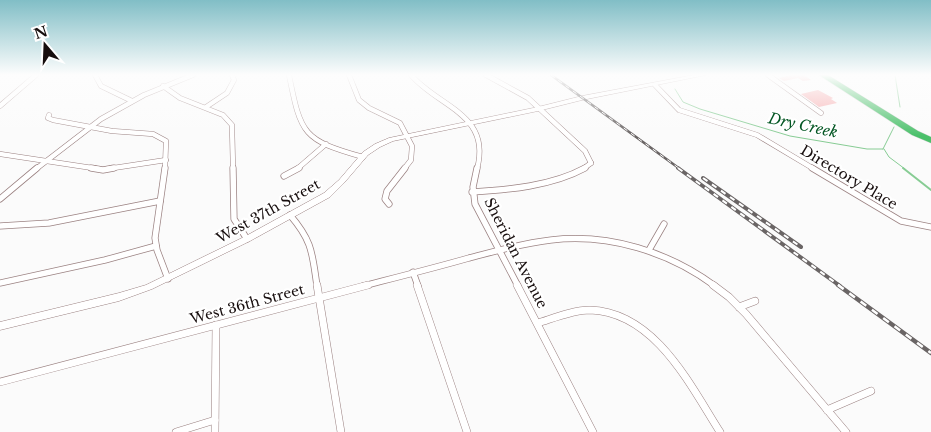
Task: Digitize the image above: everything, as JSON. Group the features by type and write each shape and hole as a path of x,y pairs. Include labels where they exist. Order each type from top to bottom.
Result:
{"highway":[{"path":"855,95 916,133 931,139"},
{"path":"863,95 931,139"}],"street":[{"path":"0,106 13,95"},
{"path":"120,95 132,101"},
{"path":"0,199 91,126 132,101 147,95"},
{"path":"176,95 226,117 233,129 234,219 247,239"},
{"path":"206,107 224,95"},
{"path":"293,95 296,114 301,124 311,135 326,144 362,157"},
{"path":"357,95 359,100 369,108 396,120 404,126 412,146 413,155 407,166 387,191 385,199 389,204"},
{"name":"Sheridan Avenue","path":"436,95 462,111 478,140 481,155 472,192 475,204 594,432"},
{"path":"522,95 585,151 591,163 598,165"},
{"name":"West 37th Street","path":"0,326 119,297 168,279 247,239 334,190 362,157 383,142 407,134 567,102 586,101 602,95"},
{"name":"Directory Place","path":"664,95 674,106 686,114 757,134 901,221 931,227"},
{"path":"796,95 821,113"},
{"path":"49,116 48,118 53,120 119,132 153,134 162,137 166,143 166,160 156,246 168,279"},
{"path":"284,176 298,169 326,144"},
{"path":"0,154 103,170 166,160"},
{"path":"472,192 507,190 583,171 591,163"},
{"path":"0,226 49,222 160,200"},
{"path":"290,215 304,231 310,243 341,432"},
{"path":"649,250 664,224"},
{"name":"West 36th Street","path":"0,382 413,272 538,241 567,237 611,241 649,250 697,275 716,288 739,307 846,432"},
{"path":"0,283 105,260 156,246"},
{"path":"413,272 467,432"},
{"path":"739,307 755,301"},
{"path":"538,323 591,310 608,312 636,324 649,334 666,352 720,432"},
{"path":"215,432 216,325"},
{"path":"827,410 871,392"},
{"path":"176,432 215,420"}],"building":[{"path":"803,95 828,95 837,103 819,107"}],"waterway":[{"name":"Dry Creek","path":"679,95 683,102 700,109 790,136 867,149 883,149 894,127"},
{"name":"Dry Creek","path":"898,95 900,107"},
{"path":"884,149 889,157 905,169"},
{"path":"903,168 931,190"}],"railway":[{"path":"579,95 680,169"},
{"path":"678,168 840,286"},
{"path":"703,178 801,247"},
{"path":"838,285 931,353"}]}
